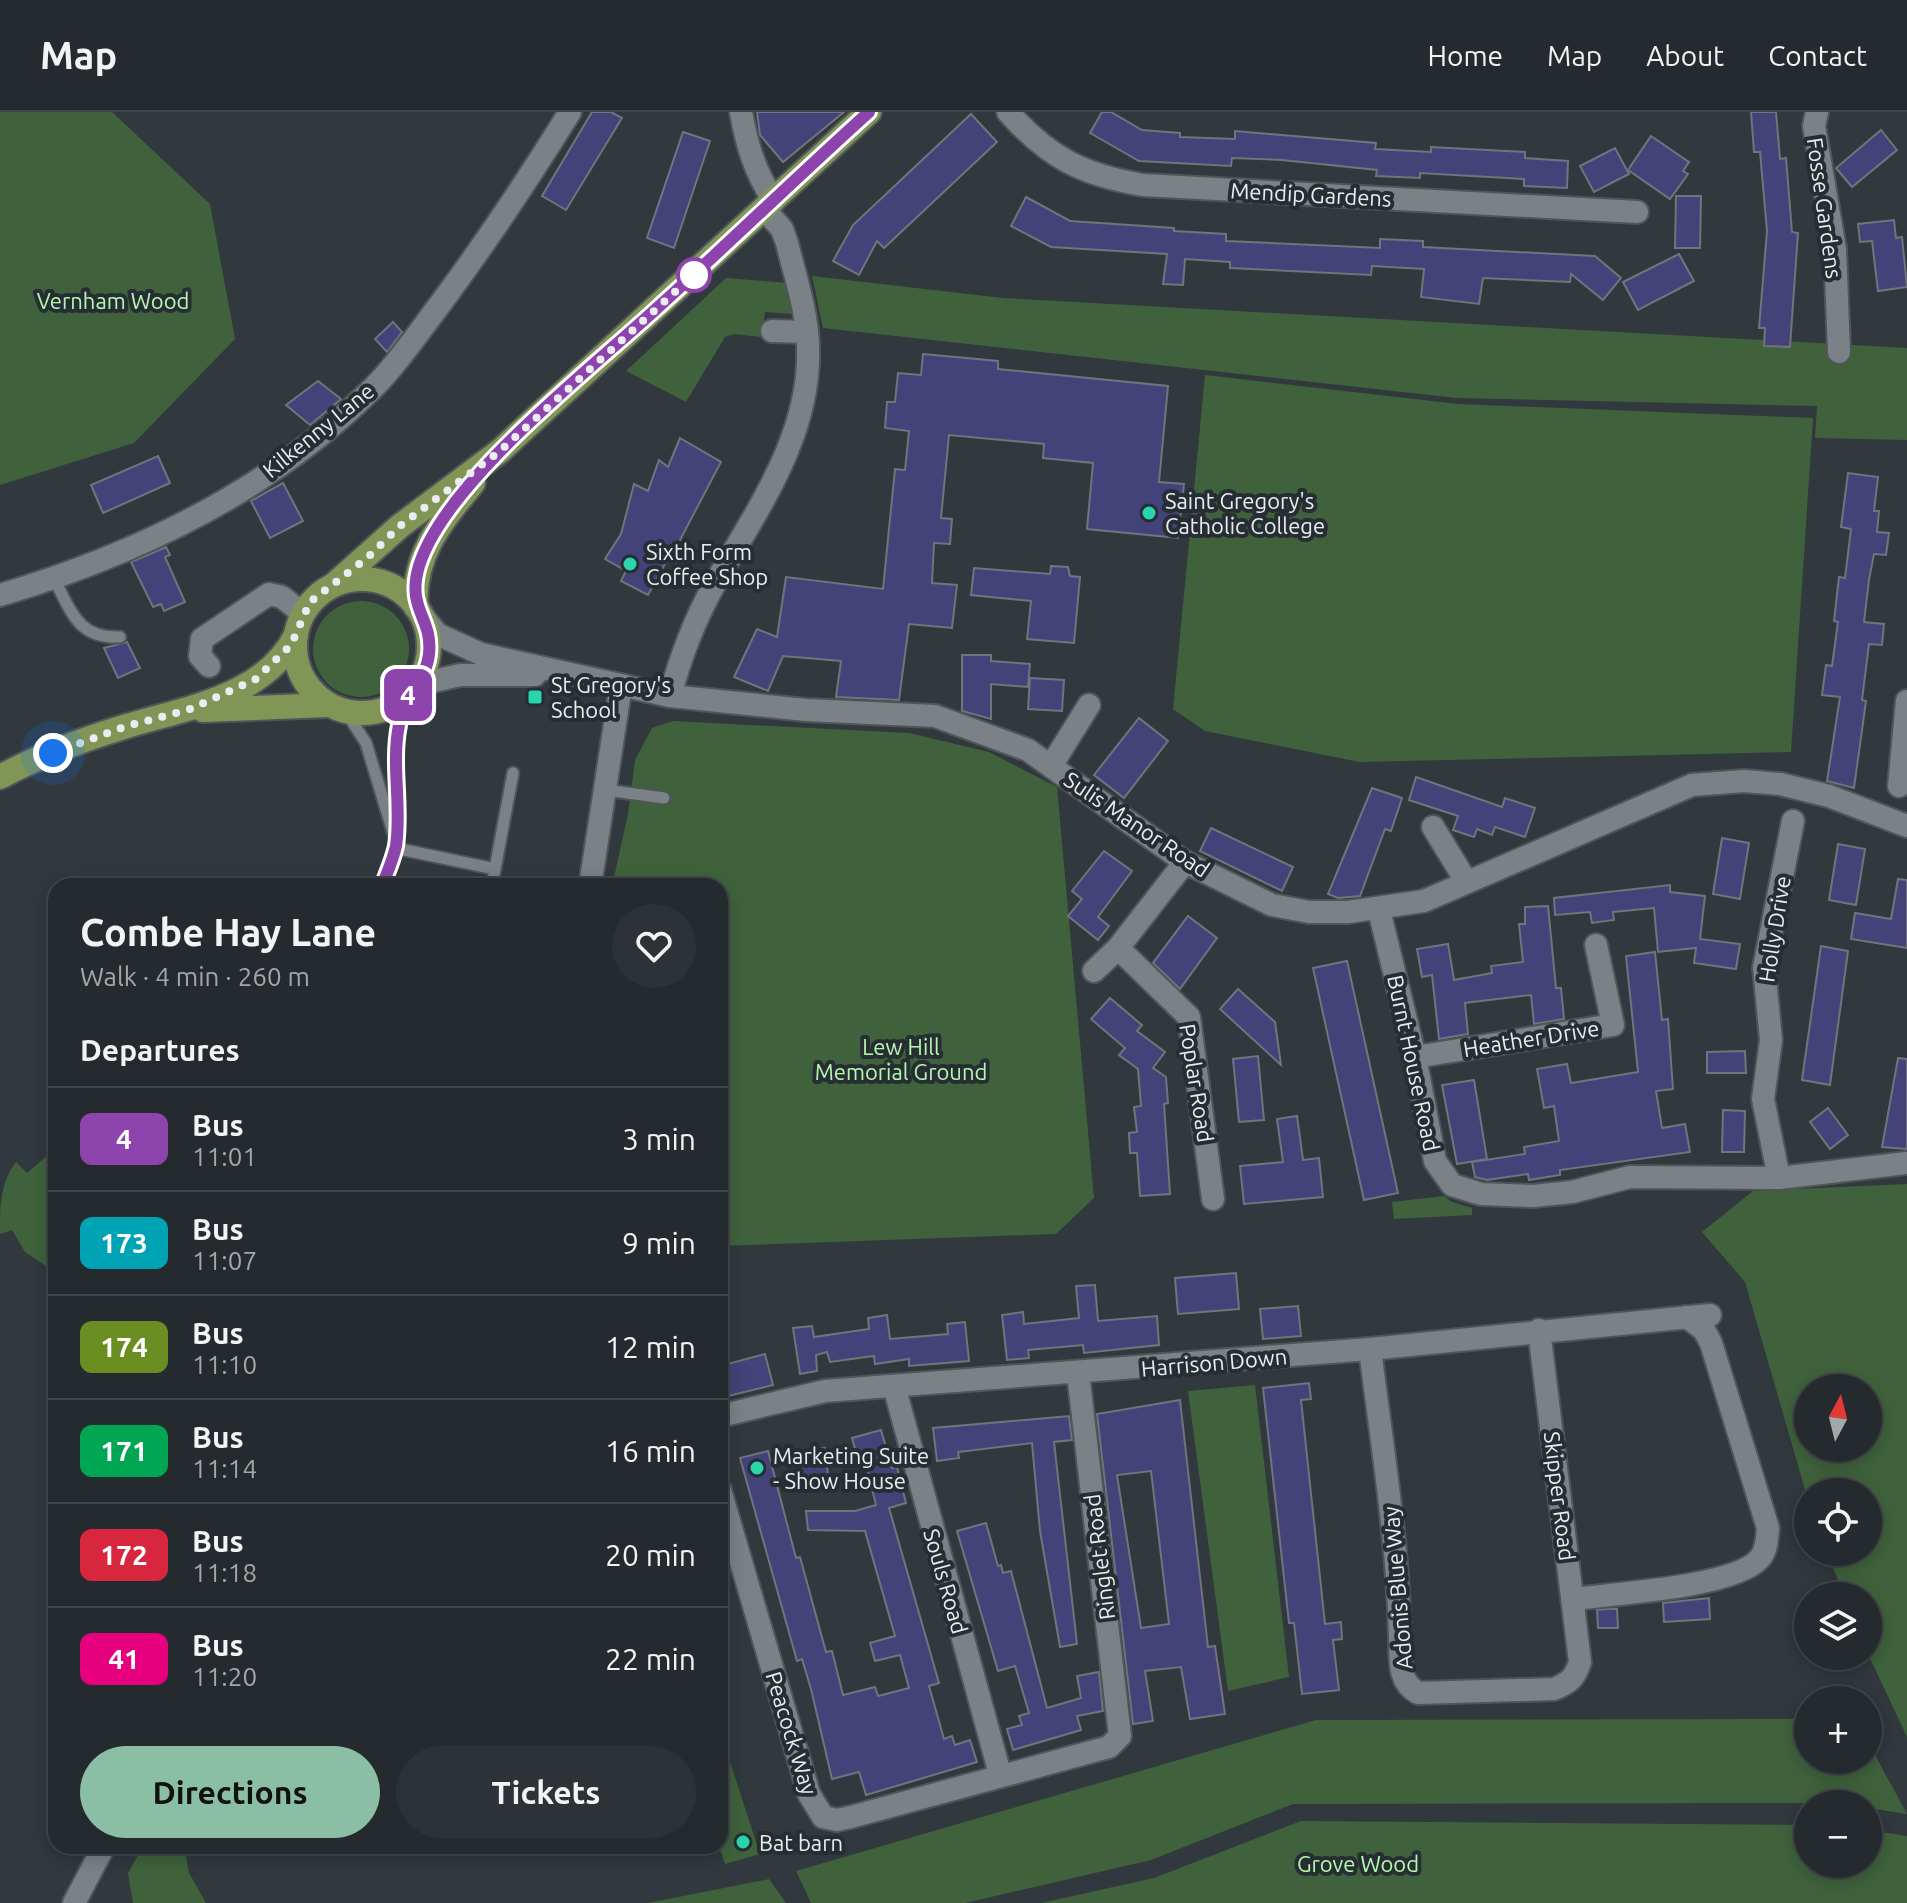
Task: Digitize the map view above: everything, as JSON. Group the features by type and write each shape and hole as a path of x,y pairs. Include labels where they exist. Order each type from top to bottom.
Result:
{"main road":[{"path":"0,777 88,739 188,710 256,679 282,656 321,592 336,583 400,526 500,451 869,112"},
{"path":"188,710 337,708 371,713 390,708 411,691 429,654 414,587 426,547 439,525 500,451"},
{"path":"336,583 353,578 389,583 405,593 420,613"},
{"path":"299,624 294,654 300,676 312,692 337,708"}],"street":[{"name":"Kilkenny Lane","path":"0,595 136,546 231,499 306,445 369,392 406,350 475,257 570,112"},
{"path":"670,696 698,617 779,470 800,414 808,361 807,332 787,243 747,147 741,112"},
{"name":"Mendip Gardens","path":"1008,112 1029,135 1058,158 1099,177 1143,185 1637,212"},
{"name":"Fosse Gardens","path":"1817,112 1814,126 1835,249 1839,352"},
{"path":"772,331 807,332"},
{"path":"199,657 202,639 269,594 282,597 299,624"},
{"name":"Sulis Manor Road","path":"420,613 437,634 481,654 670,696 806,710 935,716 1028,750 1185,862 1272,905 1309,912 1379,910 1424,901 1692,785 1744,781 1780,784 1829,796 1907,826"},
{"name":"Sulis Manor Road","path":"411,691 460,675 585,677"},
{"path":"591,878 621,685"},
{"path":"1899,786 1907,701"},
{"path":"1051,766 1089,705"},
{"name":"Holly Drive","path":"1779,1178 1763,1099 1771,1040 1764,968 1793,821"},
{"path":"1433,827 1466,881"},
{"path":"1094,971 1118,948 1185,862"},
{"name":"Burnt House Road","path":"1379,910 1415,1057 1435,1161 1442,1176 1465,1190 1533,1196 1572,1192 1630,1177 1779,1178 1907,1163"},
{"name":"Heather Drive","path":"1415,1057 1613,1025 1596,945"},
{"name":"Poplar Road","path":"1118,948 1189,1017 1213,1199"},
{"name":"Harrison Down","path":"728,1414 825,1391 1370,1349 1710,1315"},
{"path":"1573,1599 1687,1586 1731,1574 1759,1560 1766,1546 1768,1528 1711,1343 1704,1330 1687,1317"},
{"name":"Skipper Road","path":"1539,1330 1580,1662"},
{"name":"Adonis Blue Way","path":"1370,1349 1399,1571 1401,1671 1408,1687 1418,1693 1554,1689 1567,1684 1576,1675 1580,1662"},
{"name":"Ringlet Road","path":"1078,1373 1118,1741"},
{"name":"Souls Road","path":"894,1386 1000,1774"},
{"name":"Peacock Way","path":"728,1517 809,1794 823,1817 837,1820 851,1817 1000,1774 1109,1747 1118,1741"},
{"path":"74,1903 100,1854"}],"lane":[{"path":"53,577 87,632 99,638 120,637"},
{"path":"391,878 395,850 395,755 411,691"},
{"path":"337,708 366,743 395,850 385,878"},
{"path":"493,878 513,773"},
{"path":"606,790 664,798"},
{"path":"395,850 495,869"}],"green space":[{"name":"Vernham Wood","path":"0,112 112,112 210,204 235,339 134,443 0,485"},
{"path":"812,276 1003,298 1907,348 1907,440 1815,438 1817,406 1457,398 823,328"},
{"path":"726,278 788,283 792,314 765,312 761,337 734,334 725,337 686,402 626,371"},
{"path":"1205,375 1458,404 1813,418 1791,752 1359,762 1205,731 1173,709"},
{"path":"361,601 380,604 395,615 406,630 409,649 406,668 395,683 380,694 361,697 342,694 327,683 316,668 313,649 316,630 327,615 342,604"},
{"name":"Lew Hill Memorial Ground","path":"673,721 909,733 989,752 1057,787 1094,1198 1056,1234 728,1246 728,878 614,878 628,814 635,760 652,728"},
{"path":"48,1155 48,1267 25,1252 12,1230 0,1234 2,1195 7,1178 16,1162 27,1173"},
{"path":"1907,1184 1907,1737 1876,1670 1882,1670 1882,1582 1839,1582 1832,1566 1882,1566 1882,1478 1802,1478 1797,1462 1882,1462 1882,1374 1794,1374 1794,1452 1745,1282 1702,1232 1753,1191"},
{"path":"1444,1196 1472,1208 1472,1215 1394,1219 1392,1202"},
{"path":"1255,1385 1289,1677 1228,1691 1188,1391"},
{"path":"1794,1719 1794,1774 1882,1774 1882,1768 1907,1814 1882,1810 1882,1790 1794,1790 1794,1803 1293,1804 1151,1860 965,1903 811,1903 796,1871 1316,1720"},
{"path":"728,1756 760,1854 725,1864 722,1854 728,1854"},
{"name":"Grove Wood","path":"1301,1821 1794,1825 1794,1878 1882,1878 1882,1832 1907,1836 1907,1903 1041,1903 1154,1878"},
{"path":"139,1854 185,1854 189,1873 206,1903 133,1903 128,1873"},
{"path":"769,1879 786,1903 648,1903"}],"building":[{"path":"592,112 611,112 622,118 566,210 542,196"},
{"path":"757,112 844,112 783,162 760,135"},
{"path":"1102,112 1111,112 1142,130 1180,133 1180,137 1235,139 1235,131 1376,143 1375,149 1431,152 1431,147 1525,152 1525,158 1568,161 1567,188 1524,186 1524,179 1420,173 1420,178 1376,176 1377,170 1282,160 1232,158 1231,166 1139,161 1090,133"},
{"path":"1751,112 1776,112 1780,159 1786,158 1792,232 1798,233 1790,347 1764,346 1765,328 1759,328 1767,231 1760,152 1754,152"},
{"path":"971,114 997,142 884,248 877,241 859,275 833,261 853,225"},
{"path":"1881,130 1897,150 1852,187 1836,168"},
{"path":"683,132 710,141 674,248 647,238"},
{"path":"1651,136 1689,162 1683,171 1688,174 1670,199 1628,170"},
{"path":"1615,148 1629,174 1594,192 1580,166"},
{"path":"1676,196 1701,196 1700,248 1675,248"},
{"path":"1026,197 1070,221 1226,234 1226,241 1380,248 1380,239 1423,241 1423,247 1595,256 1621,278 1603,300 1571,274 1570,282 1483,278 1479,304 1421,297 1424,269 1372,266 1371,275 1230,268 1230,262 1185,259 1183,285 1163,284 1167,254 1051,247 1011,226"},
{"path":"1894,220 1896,238 1902,237 1907,287 1878,291 1872,241 1860,242 1858,224"},
{"path":"1679,254 1694,281 1638,310 1623,282"},
{"path":"393,322 402,332 387,352 375,339"},
{"path":"923,354 998,361 998,369 1168,386 1159,482 1184,484 1178,538 1087,529 1093,463 1043,458 1044,444 949,435 941,518 952,519 950,544 934,543 932,583 957,585 952,628 909,624 899,700 836,697 841,661 783,656 768,691 734,677 757,629 777,637 786,577 883,589 895,469 905,470 909,431 885,428 887,402 895,402 898,373 921,375"},
{"path":"318,381 341,399 310,425 286,405"},
{"path":"680,438 721,462 680,540 689,542 687,564 666,562 648,595 621,581 626,571 605,559 621,534 634,484 648,491 659,460 668,467"},
{"path":"158,456 170,483 103,513 91,485"},
{"path":"1848,473 1878,477 1874,511 1879,511 1877,532 1889,533 1886,555 1874,554 1869,580 1864,622 1884,624 1882,645 1869,644 1862,700 1866,701 1854,788 1827,781 1840,697 1822,695 1826,665 1832,666 1838,622 1834,621 1839,577 1845,578 1851,529 1841,527"},
{"path":"283,483 303,521 270,538 251,501"},
{"path":"166,547 170,555 165,557 185,602 164,611 161,604 153,607 131,562"},
{"path":"1051,566 1068,567 1070,576 1080,577 1074,643 1027,639 1031,601 971,595 974,568 1050,574"},
{"path":"127,642 140,668 118,678 104,648"},
{"path":"962,655 991,655 991,661 1030,664 1028,687 991,684 991,719 962,711"},
{"path":"1030,678 1064,680 1062,711 1028,709"},
{"path":"1139,718 1168,741 1124,798 1094,775"},
{"path":"1416,777 1502,807 1505,798 1535,808 1525,837 1495,827 1492,835 1477,829 1474,837 1453,830 1458,816 1409,800"},
{"path":"1372,788 1402,798 1391,831 1385,829 1360,896 1338,898 1328,894"},
{"path":"1211,828 1293,867 1282,891 1200,851"},
{"path":"1722,838 1749,843 1740,899 1713,894"},
{"path":"1838,844 1865,849 1856,905 1829,900"},
{"path":"1104,851 1132,871 1098,917 1109,926 1098,940 1068,916 1082,899 1072,891"},
{"path":"1898,879 1907,880 1907,948 1851,939 1855,913 1891,919"},
{"path":"1670,885 1670,892 1705,896 1700,939 1740,944 1736,969 1694,963 1696,948 1658,952 1654,908 1613,912 1614,920 1592,923 1590,912 1555,915 1554,898"},
{"path":"1548,906 1556,988 1561,988 1564,1019 1534,1024 1531,995 1465,1003 1468,1034 1439,1039 1432,975 1422,977 1417,949 1448,944 1454,980 1492,973 1491,966 1523,962 1519,924 1525,924 1525,907"},
{"path":"1188,916 1217,938 1180,989 1153,963"},
{"path":"1821,946 1848,951 1830,1085 1802,1080"},
{"path":"1655,952 1662,1020 1668,1019 1673,1089 1656,1091 1662,1128 1685,1124 1690,1152 1560,1170 1560,1175 1529,1180 1528,1174 1487,1180 1475,1177 1472,1162 1525,1154 1524,1147 1559,1141 1554,1106 1544,1108 1537,1069 1567,1064 1571,1083 1638,1072 1626,956"},
{"path":"1347,961 1398,1193 1364,1200 1313,968"},
{"path":"1238,989 1275,1022 1281,1065 1220,1009"},
{"path":"1110,998 1142,1025 1137,1031 1165,1052 1153,1068 1166,1077 1168,1103 1164,1104 1170,1194 1140,1196 1137,1153 1130,1153 1129,1133 1137,1132 1134,1107 1141,1106 1138,1069 1119,1055 1125,1048 1091,1019"},
{"path":"1745,1051 1746,1073 1707,1073 1707,1052"},
{"path":"1258,1056 1264,1120 1239,1122 1233,1059"},
{"path":"1898,1058 1907,1059 1907,1149 1882,1147"},
{"path":"1474,1080 1487,1159 1457,1164 1442,1085"},
{"path":"1828,1108 1848,1135 1830,1149 1810,1122"},
{"path":"1723,1110 1745,1111 1744,1152 1722,1152"},
{"path":"1297,1116 1303,1160 1319,1158 1323,1197 1244,1204 1240,1166 1283,1162 1277,1119"},
{"path":"1236,1273 1239,1309 1178,1314 1175,1278"},
{"path":"1095,1285 1098,1321 1157,1316 1159,1345 1084,1353 1083,1345 1028,1350 1029,1358 1007,1360 1002,1315 1023,1312 1024,1324 1079,1318 1076,1286"},
{"path":"1298,1306 1301,1336 1263,1339 1260,1309"},
{"path":"887,1315 890,1339 948,1334 947,1324 965,1322 969,1361 909,1366 909,1359 875,1364 874,1356 830,1362 827,1352 816,1355 817,1371 800,1374 793,1328 812,1326 814,1337 869,1329 868,1318"},
{"path":"765,1354 773,1385 728,1396 728,1364"},
{"path":"1309,1383 1311,1399 1301,1400 1325,1624 1341,1622 1342,1639 1333,1640 1339,1690 1302,1694 1294,1623 1289,1623 1263,1388"},
{"path":"1180,1400 1208,1647 1215,1646 1225,1714 1190,1719 1181,1667 1145,1671 1153,1721 1133,1724 1097,1414","holes":["1151,1471 1169,1624 1141,1628 1117,1475"]},
{"path":"1069,1416 1072,1440 1054,1442 1077,1644 1060,1647 1040,1531 1032,1443 958,1452 959,1458 937,1461 933,1428"},
{"path":"881,1430 892,1468 897,1467 906,1503 889,1508 939,1683 929,1686 944,1739 952,1736 955,1745 970,1740 977,1762 866,1795 859,1772 832,1779 811,1689 802,1659 797,1661 740,1458 768,1451 796,1558 800,1557 826,1652 832,1651 843,1695 875,1687 878,1696 909,1688 900,1655 875,1661 870,1643 895,1636 865,1531 808,1530 806,1511 855,1511 876,1505 867,1468 861,1469 852,1438"},
{"path":"825,1448 828,1475 803,1477 800,1453"},
{"path":"986,1523 998,1566 1001,1565 1003,1573 1011,1571 1047,1708 1081,1698 1077,1676 1099,1672 1103,1711 1077,1716 1081,1730 1013,1750 1007,1729 1022,1725 1019,1716 1029,1713 1015,1666 998,1671 957,1531"},
{"path":"1709,1598 1710,1619 1664,1622 1663,1603"},
{"path":"1617,1609 1618,1628 1598,1628 1597,1610"}],"bus line":[{"name":"4","path":"385,878 396,844 395,755 399,721 406,697 423,676 429,654 424,618 416,607 414,587 426,547 439,525 500,451 869,112"}],"place":[{"name":"Saint Gregory's Catholic College","path":"1149,513"},
{"name":"Sixth Form Coffee Shop","path":"630,564"},
{"name":"St Gregory's School","path":"535,697"},
{"name":"Marketing Suite - Show House","path":"757,1468"},
{"name":"Bat barn","path":"743,1842"}],"route":[{"path":"53,753 127,726 188,710 256,679 291,645 302,613 310,602 367,558 400,526 500,451 699,270 694,275"}]}
